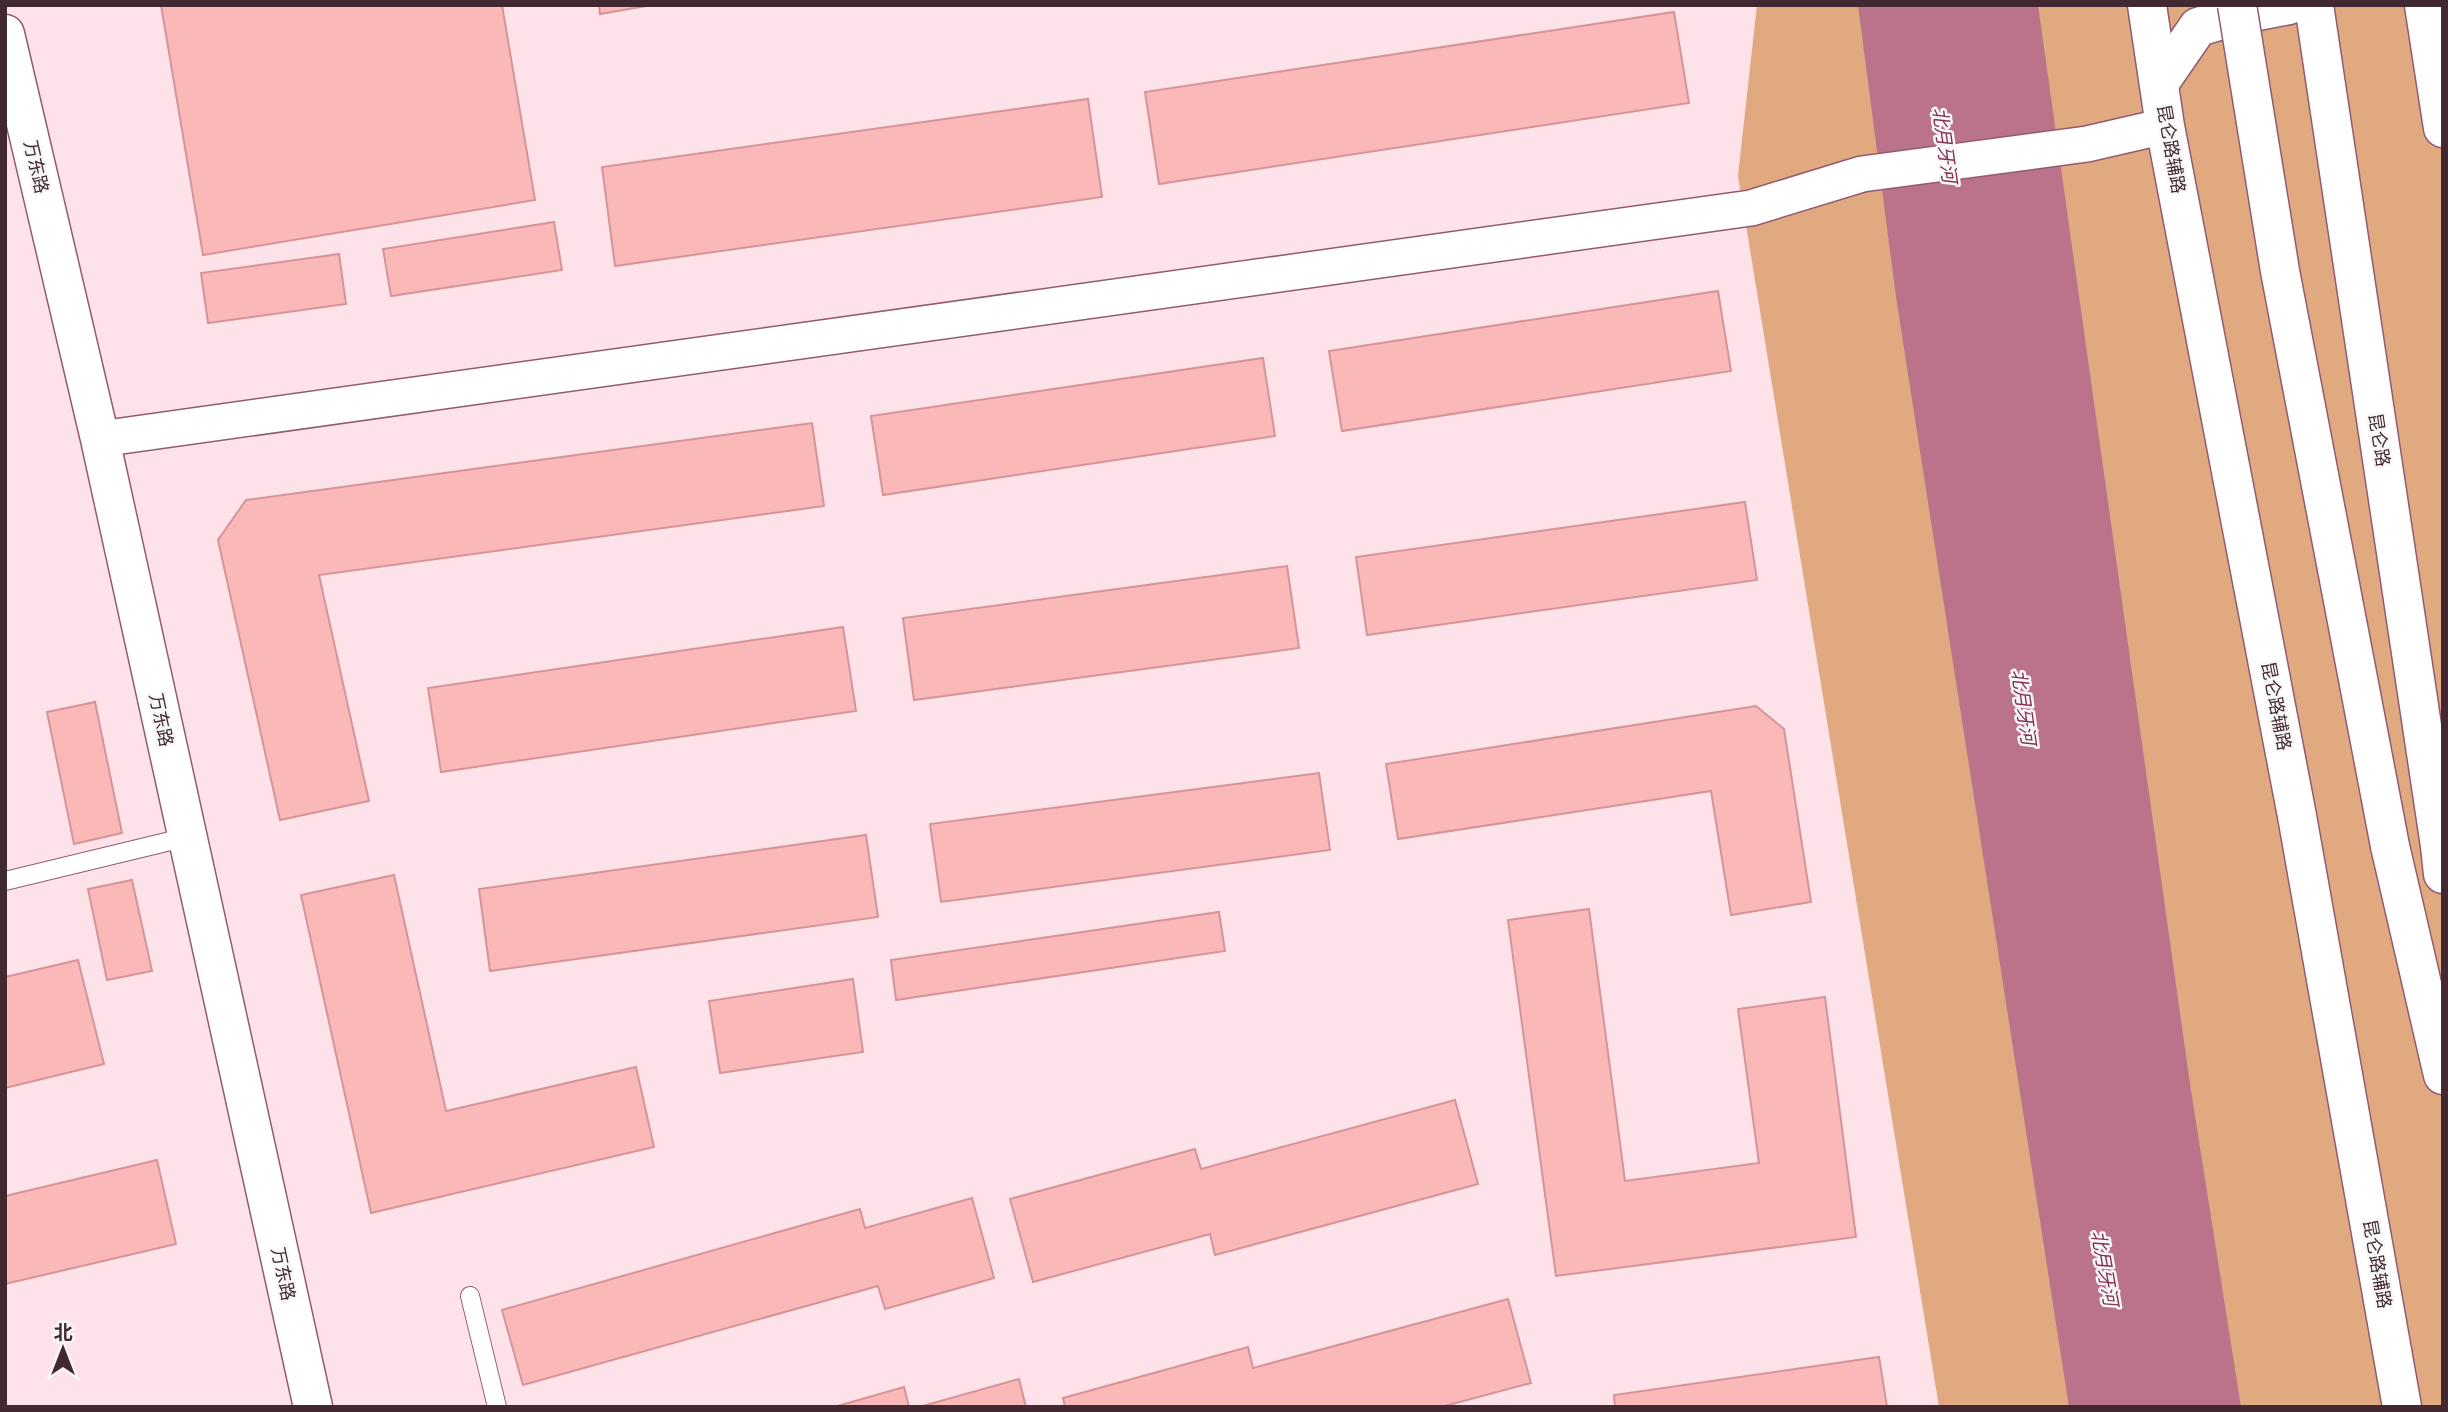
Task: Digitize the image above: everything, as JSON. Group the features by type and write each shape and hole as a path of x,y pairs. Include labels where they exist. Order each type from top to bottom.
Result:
{"main road":[{"name":"昆仑路辅路","path":"2147,5 2165,126 2297,816 2402,1407"},
{"path":"2236,5 2280,271 2390,846 2443,1075"},
{"path":"2160,82 2198,27 2242,14 2289,5"},
{"name":"昆仑路","path":"2314,5 2442,860"},
{"path":"2424,5 2443,128"},
{"name":"万东路","path":"5,34 100,439 313,1407"}],"street":[{"path":"100,439 1751,208 1862,174 2087,144 2165,126"}],"lane":[{"path":"5,881 187,837"},
{"path":"470,1296 497,1407"}],"shaded area":[{"path":"1757,5 2443,5 2443,1407 1939,1407 1738,176"}],"water":[{"name":"北月牙河","path":"1858,5 2038,5 2190,1084 2241,1407 2069,1407 1896,297"}],"building":[{"path":"161,5 502,5 535,200 203,255"},
{"path":"599,5 652,5 600,14"},
{"path":"1674,12 1689,103 1159,184 1145,92"},
{"path":"1088,99 1102,197 615,266 602,167"},
{"path":"554,222 562,270 391,296 383,249"},
{"path":"339,254 346,304 208,323 201,273"},
{"path":"1718,291 1731,371 1342,431 1329,351"},
{"path":"1263,358 1275,436 883,495 871,416"},
{"path":"812,423 824,506 319,575 369,801 280,820 218,540 246,500"},
{"path":"1745,502 1757,580 1367,635 1356,557"},
{"path":"1287,566 1299,648 914,700 903,618"},
{"path":"843,627 856,711 441,772 428,688"},
{"path":"95,702 122,833 74,844 47,712"},
{"path":"1756,706 1784,729 1811,902 1731,915 1711,791 1398,839 1386,764"},
{"path":"1319,773 1330,850 941,902 930,824"},
{"path":"866,835 878,917 490,971 479,889"},
{"path":"394,875 446,1111 636,1067 654,1147 371,1213 301,895"},
{"path":"132,880 152,971 107,980 88,889"},
{"path":"1589,909 1625,1181 1759,1163 1738,1009 1825,997 1856,1237 1556,1276 1508,920"},
{"path":"1219,912 1225,951 896,1000 891,960"},
{"path":"78,960 104,1064 5,1088 5,977"},
{"path":"853,979 863,1052 720,1073 709,1001"},
{"path":"1455,1100 1478,1184 1215,1255 1210,1234 1033,1282 1010,1199 1195,1149 1201,1169"},
{"path":"157,1160 176,1244 5,1284 5,1196"},
{"path":"972,1198 994,1278 885,1309 878,1286 523,1385 502,1310 860,1209 865,1228"},
{"path":"1508,1299 1531,1383 1441,1407 1065,1407 1063,1398 1248,1347 1253,1368"},
{"path":"1879,1357 1887,1407 1615,1407 1614,1395"},
{"path":"1019,1379 1026,1407 919,1407"},
{"path":"904,1387 909,1407 834,1407"}]}
